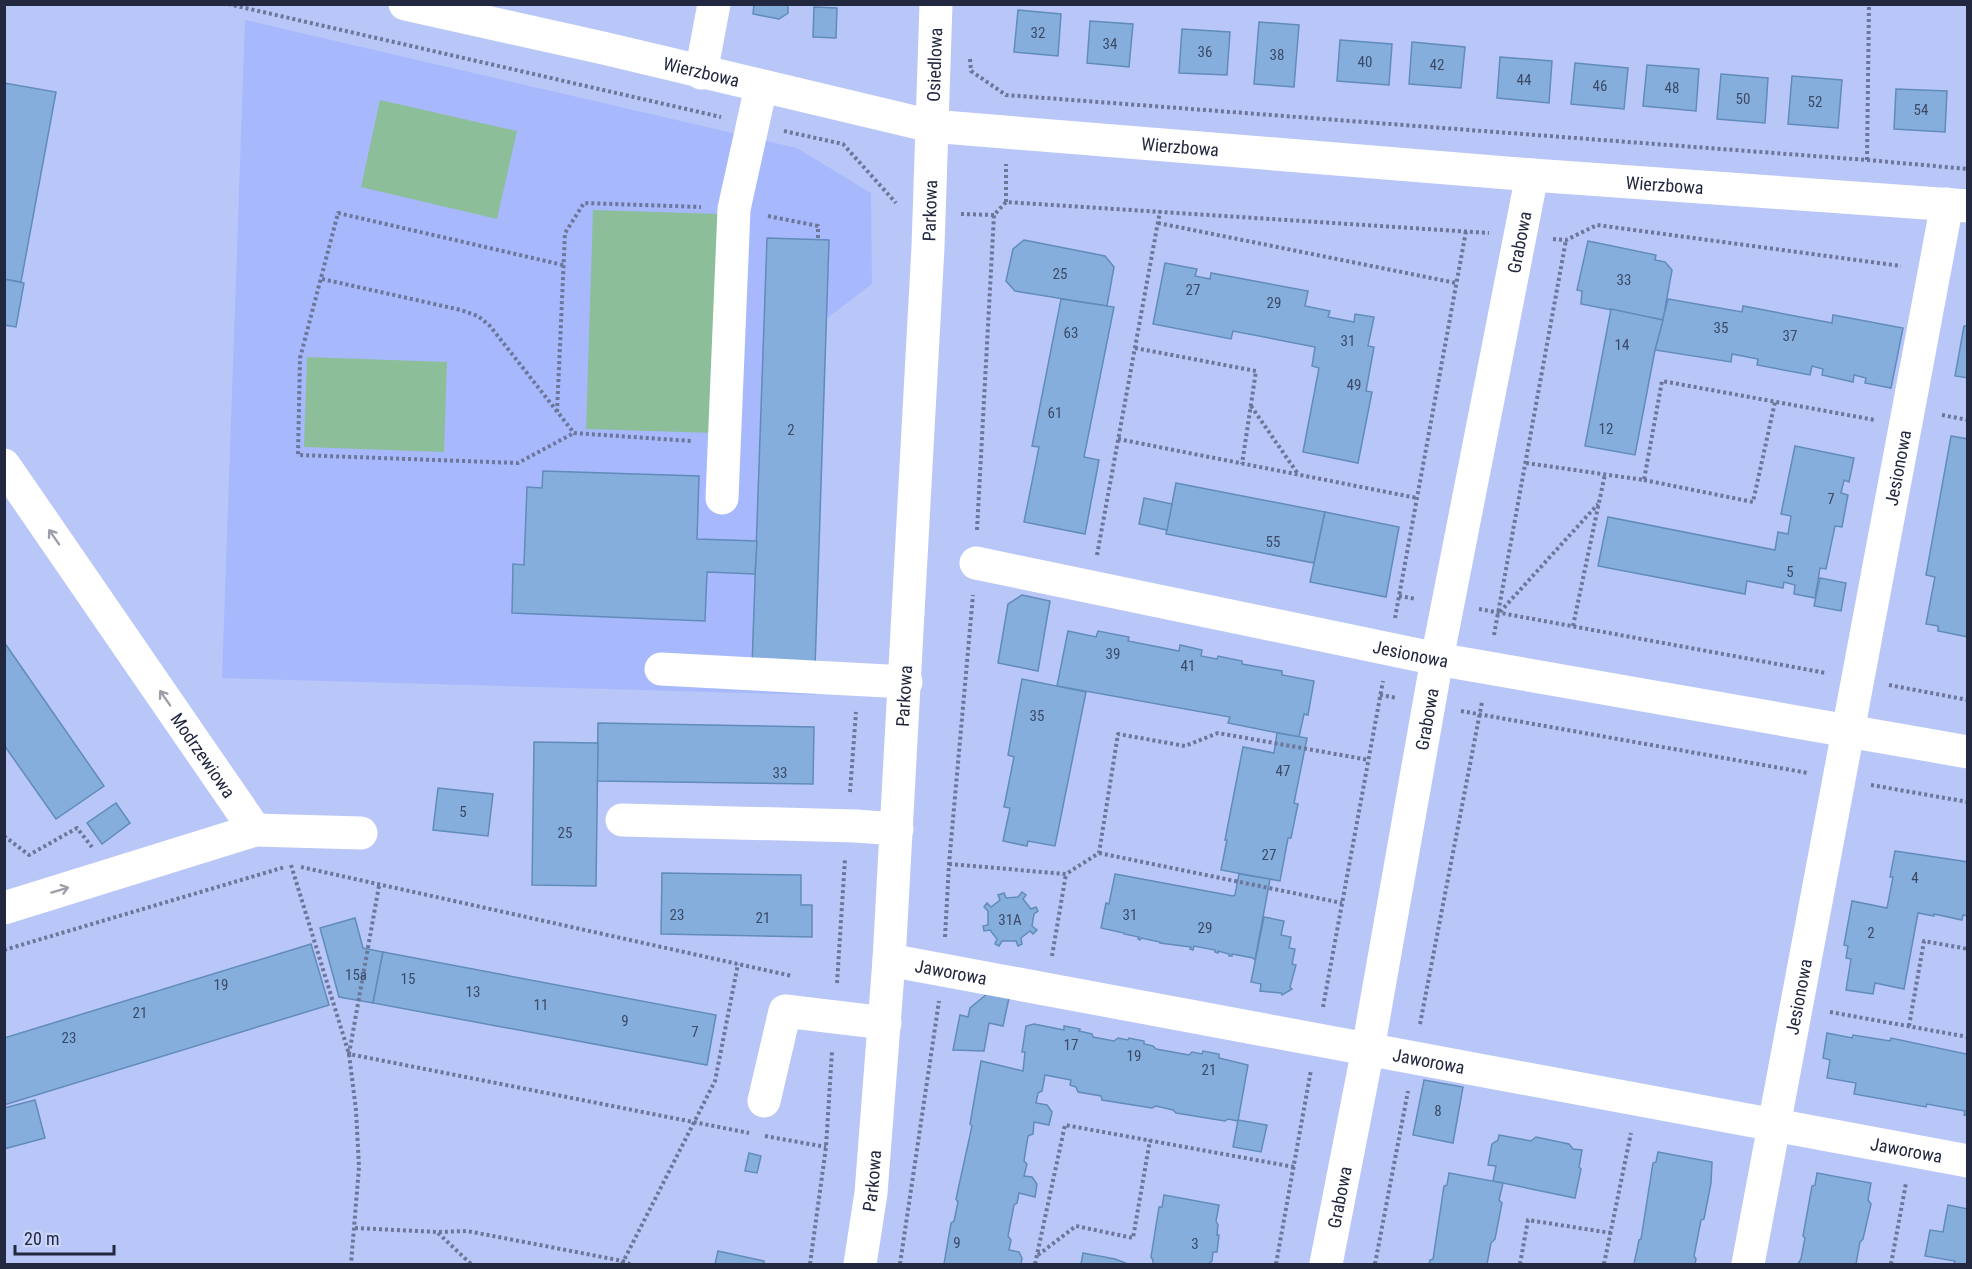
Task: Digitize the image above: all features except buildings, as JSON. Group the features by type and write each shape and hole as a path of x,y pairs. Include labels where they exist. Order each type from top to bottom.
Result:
{"street":[{"path":"701,73 714,4"},
{"name":"Osiedlowa","path":"931,126 936,4"},
{"name":"Wierzbowa","path":"411,5 931,126 1532,175 1957,205"},
{"path":"722,498 734,209 761,87"},
{"name":"Parkowa","path":"860,1264 871,1193 889,960 928,247 931,126"},
{"name":"Grabowa","path":"1326,1264 1368,1049 1437,659 1532,175"},
{"name":"Jesionowa","path":"1748,1264 1934,271 1957,205"},
{"name":"Modrzewiowa","path":"4,465 255,830"},
{"name":"Jesionowa","path":"976,563 1437,659 1968,752"},
{"path":"661,669 906,682"},
{"path":"622,820 897,829"},
{"path":"4,908 255,830 361,833"},
{"name":"Jaworowa","path":"889,960 1968,1161"},
{"path":"764,1101 785,1011 885,1023"}],"path":[{"path":"1867,159 1869,4"},
{"path":"970,50 971,71 1006,95 1606,142 1867,159 1968,169"},
{"path":"557,412 564,233 584,202 734,209 818,226 818,240"},
{"path":"900,1264 943,970 949,864 976,563 994,214 1006,202 1466,231 1566,240 1597,225 1934,271"},
{"path":"1091,587 1160,211"},
{"path":"563,265 338,213 300,358 298,455 518,463 574,433 725,443"},
{"path":"1158,223 1456,283"},
{"path":"1276,1264 1466,231"},
{"path":"1375,1264 1488,668 1566,240"},
{"path":"322,279 461,310 478,316 490,326 574,433"},
{"path":"1135,348 1256,371 1242,464"},
{"path":"1644,480 1662,381 1905,426"},
{"path":"1526,463 1644,480 1753,502 1775,402"},
{"path":"1251,405 1298,475"},
{"path":"1118,439 1417,498"},
{"path":"1573,627 1605,474"},
{"path":"1498,613 1599,504"},
{"path":"1398,596 1968,700"},
{"path":"1380,695 1479,715 1968,802"},
{"path":"1099,853 1118,734 1185,746 1218,733 1369,760"},
{"path":"4,836 29,855 77,828 95,852"},
{"path":"949,864 1066,874 1099,853 1342,903"},
{"path":"291,865 349,1054 356,1110 359,1167 351,1264"},
{"path":"4,950 291,865 793,976"},
{"path":"1046,989 1066,874"},
{"path":"349,1054 379,886"},
{"path":"1909,1026 1923,941 1968,949"},
{"path":"622,1263 715,1081 738,964"},
{"path":"810,1264 826,1147 837,985 826,983"},
{"path":"1796,1006 1968,1037"},
{"path":"349,1054 826,1147"},
{"path":"1604,1264 1638,1101"},
{"path":"1035,1264 1065,1125 1294,1167"},
{"path":"1037,1256 1076,1226 1133,1238 1150,1140"},
{"path":"1891,1264 1912,1151"},
{"path":"1520,1264 1528,1220 1611,1233"},
{"path":"355,1228 467,1231 630,1264"},
{"path":"438,1232 471,1264"}],"shaded area":[{"path":"245,20 797,148 871,193 872,284 826,319 815,668 817,695 222,678"}],"green space":[{"path":"380,100 517,131 497,219 361,187"},
{"path":"593,210 722,214 715,433 586,429"},
{"path":"307,357 447,362 444,452 304,447"}]}
